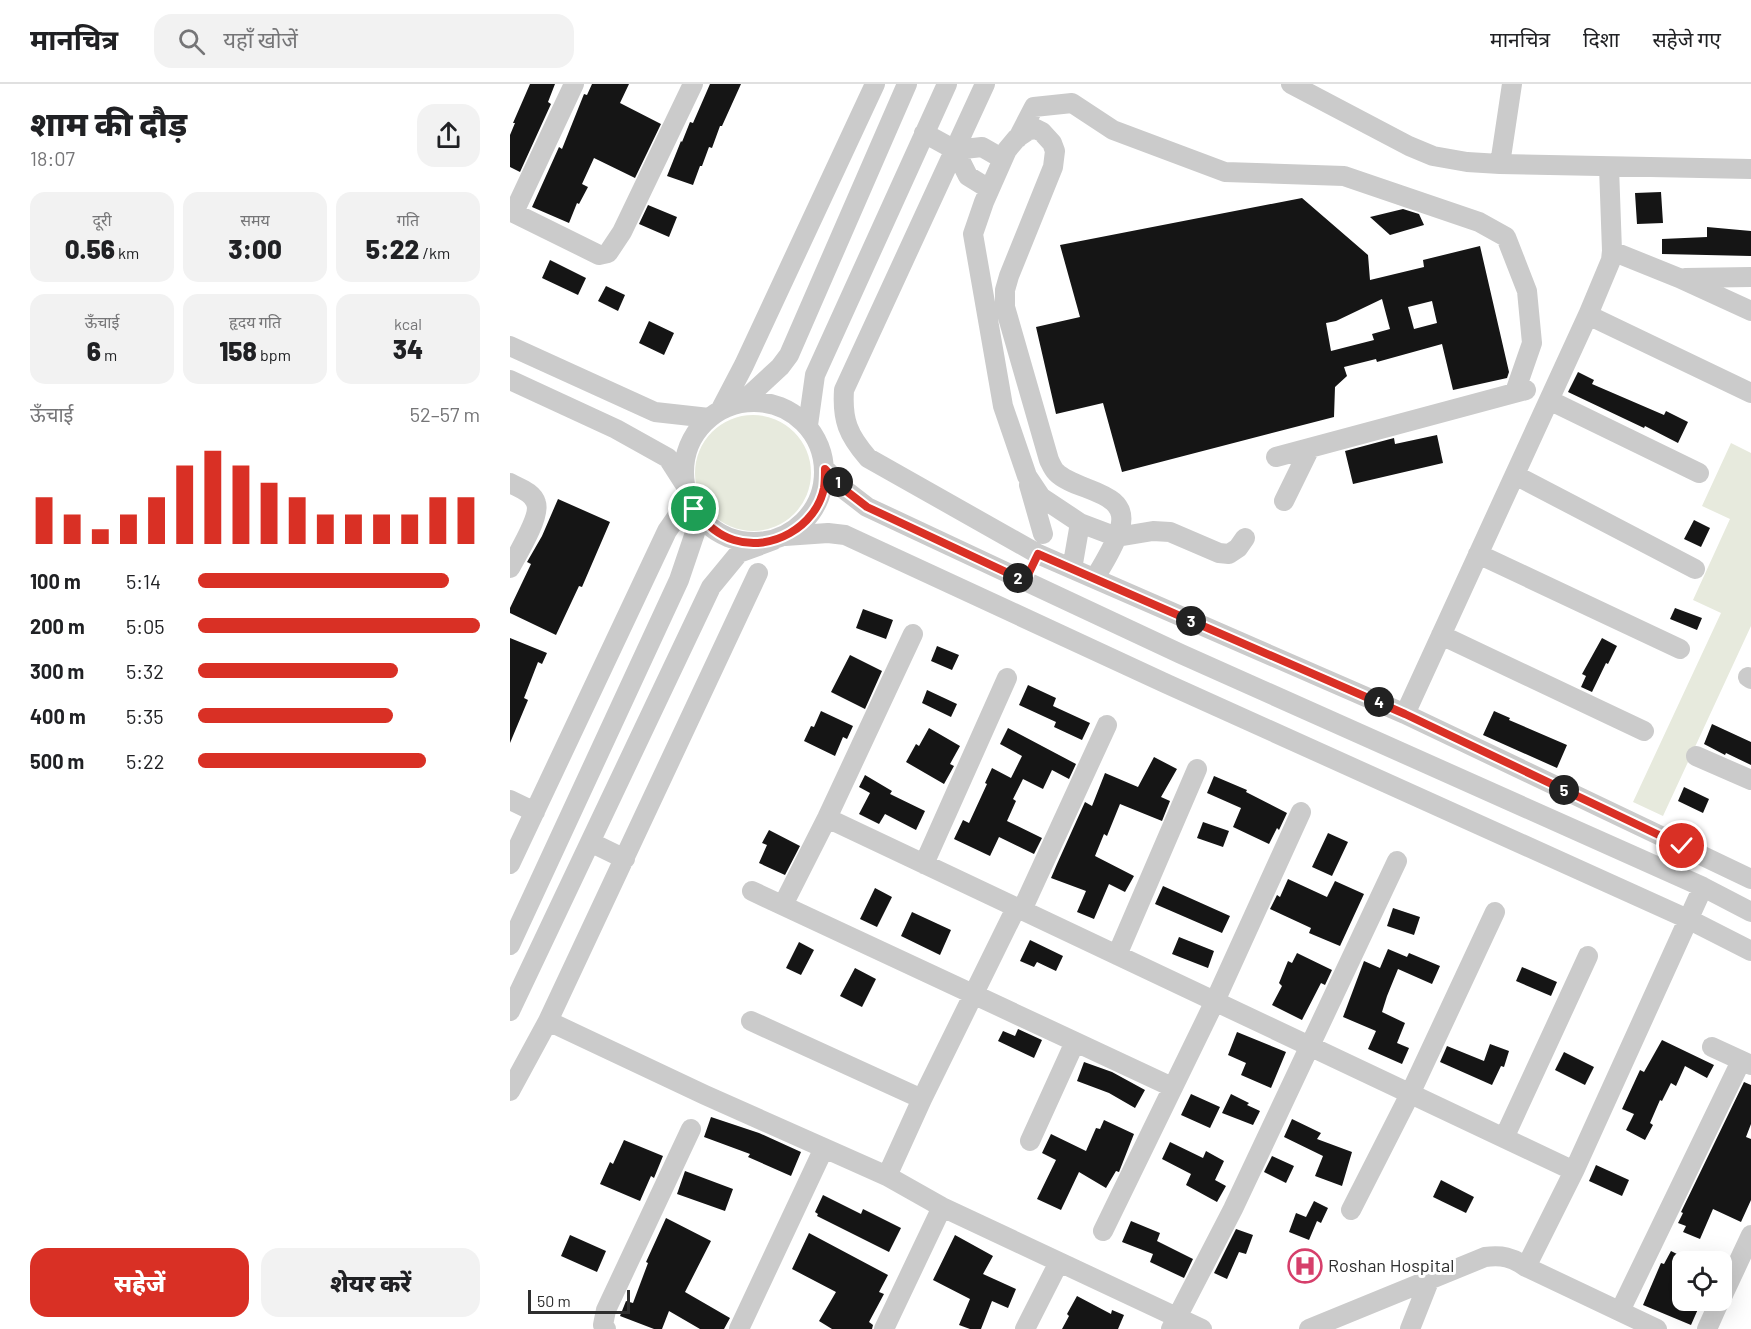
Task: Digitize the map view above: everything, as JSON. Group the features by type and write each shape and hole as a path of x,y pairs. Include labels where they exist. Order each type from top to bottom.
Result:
{"street":[{"path":"574,84 512,212 599,255 608,253 622,232 693,84"},
{"path":"510,864 687,492 684,469 686,452 693,437 715,414 744,365 875,84"},
{"path":"890,84 891,118"},
{"path":"510,346 655,412 715,414 742,402 780,367 789,355 907,84"},
{"path":"808,425 815,375 947,84"},
{"path":"986,84 844,390 842,412 856,444 868,458 1038,554 1405,714 1751,879"},
{"path":"1291,84 1409,146 1433,156 1467,162 1500,164 1751,169"},
{"path":"1500,164 1512,84"},
{"path":"1043,534 1027,476 1003,406 973,234 989,189 1007,150 1017,138 1034,107 1072,103 1113,130 1225,172 1344,176 1479,222 1506,237 1527,291 1532,343 1521,391 1276,457"},
{"path":"1017,138 1029,130 1036,129 1052,143 1055,157 1009,276 1005,290 1005,307 1049,460 1056,472 1066,479 1114,500 1122,515 1117,537 1095,578"},
{"path":"924,133 955,150 968,176 989,189"},
{"path":"955,150 982,147 1003,159"},
{"path":"1405,714 1515,476 1611,260 1609,167"},
{"path":"1612,251 1751,311"},
{"path":"1679,278 1751,278"},
{"path":"1588,315 1751,393"},
{"path":"510,380 616,429 668,458 700,518 715,531 734,540 754,543 828,533 845,535 1167,684 1690,920 1751,951"},
{"path":"1549,400 1699,473"},
{"path":"510,1011 711,587 739,553 779,538 802,524 816,507 824,488 825,469 820,446 808,425 789,410 766,402 742,402"},
{"path":"1284,501 1310,448"},
{"path":"825,469 845,490 867,507 1181,654 1703,887 1751,912"},
{"path":"1027,476 1041,498 1080,523 1117,537 1153,531 1170,532 1219,553 1229,554 1238,548 1245,538"},
{"path":"1515,476 1695,569"},
{"path":"510,483 532,495 537,504 536,516 510,568"},
{"path":"510,945 679,580 700,518"},
{"path":"1072,569 1080,523"},
{"path":"1025,581 1038,554"},
{"path":"1478,554 1680,649"},
{"path":"510,1091 548,1022 758,573"},
{"path":"783,905 827,818 913,634"},
{"path":"1441,635 1644,731"},
{"path":"924,864 1007,678"},
{"path":"887,1176 922,1099 1019,909 1107,725"},
{"path":"1696,756 1751,780"},
{"path":"1117,956 1197,769"},
{"path":"510,800 535,812"},
{"path":"1104,1231 1215,1001 1301,812"},
{"path":"827,818 1574,1171"},
{"path":"590,843 625,859"},
{"path":"1174,1323 1233,1209 1397,861"},
{"path":"1527,1267 1574,1171 1690,920 1703,887"},
{"path":"752,891 1173,1088"},
{"path":"1351,1210 1410,1094 1495,912"},
{"path":"1504,1138 1588,956"},
{"path":"751,1021 922,1099"},
{"path":"548,1022 887,1176 942,1207 1059,1262 1174,1323 1202,1329"},
{"path":"1030,1142 1075,1042"},
{"path":"1627,1319 1746,1063 1712,1047"},
{"path":"606,1329 603,1325 606,1310 692,1129"},
{"path":"740,1329 824,1148"},
{"path":"884,1329 942,1207"},
{"path":"1732,1275 1751,1235"},
{"path":"1309,1329 1485,1257 1500,1255 1514,1258 1627,1319 1658,1329"},
{"path":"1025,1329 1059,1262"},
{"path":"1410,1329 1429,1281"},
{"path":"1707,1329 1715,1311"}],"shaded area":[{"path":"753,415 775,419 794,432 807,451 811,473 807,495 794,514 775,527 753,531 731,527 712,514 699,495 695,473 699,451 712,432 731,419"},
{"path":"1731,443 1751,453 1751,626 1663,816 1633,802 1721,613 1693,600 1730,519 1702,506"}],"building":[{"path":"530,84 555,84 548,102 551,104 520,172 510,167 510,135"},
{"path":"592,84 629,84 620,103 661,124 635,178 594,158 582,184 588,187 579,204 577,203 569,223 532,207 559,147 562,149 584,94 587,95"},
{"path":"710,84 741,84 712,148 709,147 693,185 667,176 681,141 690,122 693,123"},
{"path":"1661,192 1663,223 1637,224 1635,193"},
{"path":"1302,198 1368,255 1370,280 1424,267 1423,260 1480,246 1509,372 1507,378 1453,390 1442,344 1377,362 1376,359 1344,367 1347,376 1335,387 1334,417 1122,472 1103,403 1056,414 1036,327 1080,317 1060,245","holes":["1382,299 1390,329 1372,334 1374,340 1331,351 1326,323 1336,321","1432,301 1437,323 1414,329 1408,307"]},
{"path":"648,205 677,217 669,237 639,224"},
{"path":"1403,209 1419,214 1424,225 1390,235 1370,217"},
{"path":"1707,227 1751,231 1751,256 1662,254 1662,239 1707,237"},
{"path":"550,260 586,278 578,295 542,278"},
{"path":"606,286 625,295 618,311 598,301"},
{"path":"649,321 674,333 664,355 639,343"},
{"path":"1578,372 1594,380 1592,384 1664,415 1666,411 1688,422 1678,443 1568,392"},
{"path":"1437,435 1443,463 1353,484 1345,451 1394,438 1395,444"},
{"path":"558,499 610,522 582,587 579,586 556,635 510,613 510,608 531,564 527,562 542,536"},
{"path":"1694,520 1710,528 1701,547 1684,539"},
{"path":"1675,608 1702,618 1697,630 1670,619"},
{"path":"863,609 893,620 886,639 856,628"},
{"path":"510,638 547,653 542,664 538,662 524,698 528,700 510,743"},
{"path":"1602,638 1617,646 1592,692 1581,687 1586,676 1582,674"},
{"path":"937,646 959,655 952,670 931,661"},
{"path":"850,655 882,671 865,709 831,692"},
{"path":"1028,685 1056,698 1053,706 1090,723 1082,740 1054,727 1056,722 1019,705"},
{"path":"927,690 957,704 951,717 922,703"},
{"path":"821,711 853,726 847,739 843,737 835,756 804,741"},
{"path":"1494,711 1510,718 1509,720 1567,745 1557,768 1483,735"},
{"path":"1712,724 1751,742 1751,765 1704,744"},
{"path":"929,728 960,746 950,764 954,766 944,784 906,762 916,744 919,746"},
{"path":"1008,728 1076,764 1069,779 1052,770 1043,789 1023,779 1013,799 1016,801 1007,821 1042,838 1034,854 999,837 990,856 954,839 963,820 969,823 992,768 1011,778 1022,756 1000,744"},
{"path":"1154,757 1177,769 1161,797 1170,801 1162,821 1120,804 1107,836 1104,834 1095,856 1134,876 1125,892 1109,884 1094,919 1077,912 1086,891 1051,878 1085,802 1092,806 1105,773 1138,787"},
{"path":"865,775 892,791 890,794 925,811 916,830 885,814 879,824 859,814 870,793 859,787"},
{"path":"1214,776 1247,790 1246,792 1287,813 1269,844 1233,827 1241,808 1207,793"},
{"path":"1684,787 1709,799 1703,813 1678,801"},
{"path":"1203,822 1229,831 1223,847 1197,838"},
{"path":"769,830 800,846 785,875 759,863 767,845 762,843"},
{"path":"1328,833 1348,842 1332,876 1312,867"},
{"path":"1288,879 1327,897 1335,881 1364,894 1340,946 1309,933 1311,928 1270,909 1277,895 1280,897"},
{"path":"1163,886 1230,916 1222,933 1155,904"},
{"path":"875,888 892,897 877,927 860,919"},
{"path":"1393,908 1420,917 1414,935 1387,926"},
{"path":"912,912 951,930 940,955 901,936"},
{"path":"1179,937 1214,951 1208,968 1172,954"},
{"path":"1030,940 1063,956 1056,971 1037,962 1034,967 1020,961"},
{"path":"799,942 814,950 801,975 786,968"},
{"path":"1388,949 1407,957 1409,953 1440,966 1432,984 1398,969 1387,996 1382,1012 1405,1023 1397,1043 1409,1048 1402,1064 1368,1049 1376,1031 1343,1017 1364,961 1380,968"},
{"path":"1297,953 1332,970 1325,985 1321,983 1302,1020 1272,1005 1282,986 1279,983 1288,961 1292,963"},
{"path":"1522,967 1557,982 1551,996 1516,981"},
{"path":"855,968 876,979 862,1007 840,996"},
{"path":"1018,1029 1042,1040 1034,1058 998,1041 1003,1031 1015,1036"},
{"path":"1237,1032 1286,1052 1271,1088 1241,1075 1246,1063 1228,1055"},
{"path":"1662,1040 1714,1065 1707,1078 1685,1066 1676,1086 1671,1083 1662,1101 1660,1100 1650,1123 1653,1125 1645,1140 1626,1130 1634,1114 1622,1109 1640,1070 1644,1072"},
{"path":"1490,1044 1509,1051 1504,1067 1501,1066 1492,1085 1440,1062 1447,1046 1484,1061"},
{"path":"1564,1052 1594,1067 1585,1085 1555,1070"},
{"path":"1084,1062 1112,1072 1145,1090 1135,1108 1109,1093 1077,1081"},
{"path":"1744,1082 1751,1085 1751,1124 1746,1137 1751,1139 1751,1200 1741,1222 1713,1209 1700,1239 1683,1232 1686,1226 1678,1223 1683,1213 1681,1212"},
{"path":"1191,1094 1220,1107 1210,1128 1181,1115"},
{"path":"1231,1094 1260,1111 1253,1125 1222,1113"},
{"path":"711,1117 759,1133 801,1152 791,1176 748,1157 750,1154 704,1137"},
{"path":"1292,1119 1321,1133 1317,1139 1352,1152 1342,1186 1315,1176 1323,1156 1284,1137"},
{"path":"1104,1120 1134,1134 1119,1172 1116,1171 1106,1188 1079,1172 1061,1210 1037,1199 1056,1160 1042,1153 1051,1134 1086,1151 1096,1128 1100,1129"},
{"path":"624,1140 663,1156 654,1178 651,1176 640,1201 600,1184 610,1162 613,1164"},
{"path":"1170,1142 1203,1158 1206,1151 1224,1161 1215,1180 1226,1186 1217,1202 1186,1185 1191,1174 1162,1159"},
{"path":"1272,1156 1294,1166 1286,1183 1264,1172"},
{"path":"1596,1165 1629,1180 1622,1196 1589,1181"},
{"path":"685,1171 733,1189 725,1211 677,1194"},
{"path":"1441,1180 1474,1197 1466,1213 1433,1197"},
{"path":"823,1195 861,1214 863,1209 901,1228 889,1252 817,1216 815,1212"},
{"path":"1314,1201 1328,1208 1321,1223 1317,1221 1309,1240 1289,1232 1296,1213 1306,1217"},
{"path":"666,1218 711,1241 685,1292 730,1318 724,1329 700,1329 669,1311 662,1329 654,1329 620,1316 626,1301 633,1303 648,1263 646,1262"},
{"path":"1131,1221 1160,1233 1157,1241 1193,1259 1184,1278 1150,1262 1153,1254 1122,1242"},
{"path":"1236,1229 1253,1235 1246,1254 1239,1252 1227,1279 1214,1273"},
{"path":"809,1233 888,1275 879,1292 884,1294 869,1322 873,1325 872,1329 832,1329 819,1321 836,1292 792,1269"},
{"path":"570,1235 606,1251 597,1272 561,1256"},
{"path":"955,1235 993,1256 983,1274 1016,1289 1008,1308 992,1301 981,1329 970,1329 959,1325 970,1299 933,1280"},
{"path":"1300,1251 1316,1257 1308,1279 1292,1272"},
{"path":"1672,1252 1672,1311 1697,1311 1691,1325 1643,1305 1661,1263 1664,1264"},
{"path":"1077,1296 1111,1314 1112,1310 1124,1315 1118,1329 1062,1329"}],"place":[{"name":"Roshan Hospital","path":"1305,1266"}],"route":[{"path":"694,509 700,518 715,531 734,540 754,543 774,540 785,536 802,524 816,507 824,488 825,469 845,490 867,507 1025,581 1038,554 1405,714 1682,846"}]}
